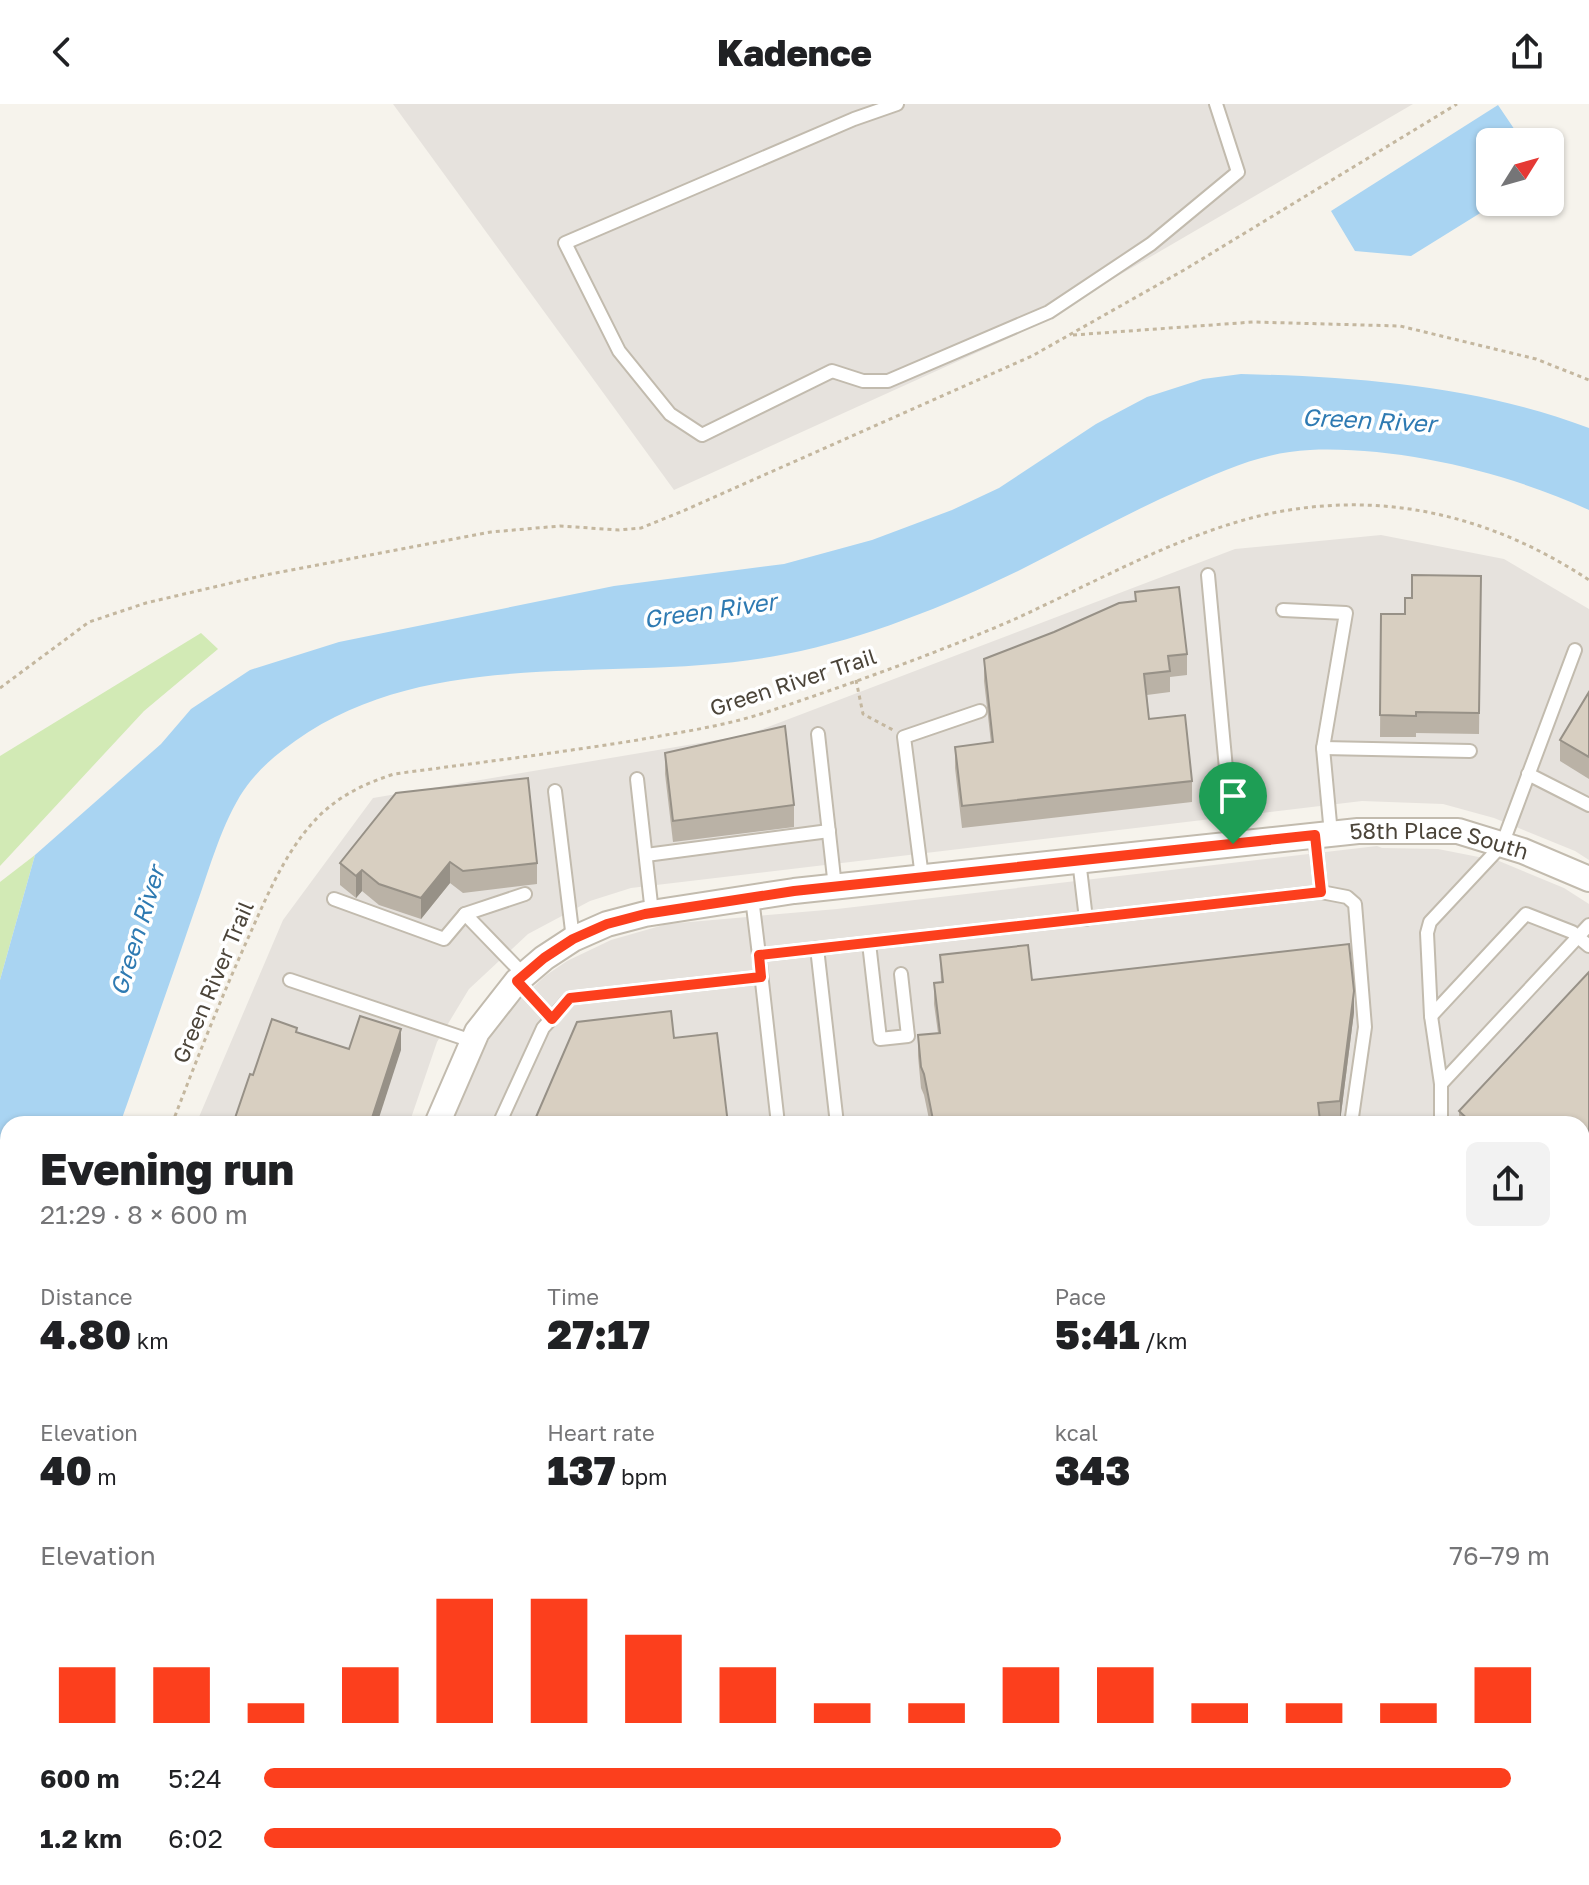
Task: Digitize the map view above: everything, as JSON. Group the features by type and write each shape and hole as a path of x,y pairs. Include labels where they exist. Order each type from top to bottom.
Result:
{"street":[{"name":"58th Place South","path":"440,1116 472,1041 493,1008 520,978 573,939 607,924 652,913 835,887 1323,834 1458,831 1586,877"}],"lane":[{"path":"897,104 854,119 565,243 619,351 670,414 702,435 832,371 863,381 888,381 1049,312 1151,244 1238,172 1216,104"},
{"path":"1208,575 1233,844"},
{"path":"1283,610 1346,613 1323,748 1321,892"},
{"path":"1441,1116 1441,1084 1431,1016 1427,933 1430,922 1502,845 1575,650"},
{"path":"922,877 904,737 980,711"},
{"path":"818,734 835,887"},
{"path":"1323,748 1470,751"},
{"path":"1528,774 1589,805"},
{"path":"637,779 652,913"},
{"path":"555,791 573,939"},
{"path":"646,855 829,831"},
{"path":"1079,860 1086,919"},
{"path":"759,955 1321,892 1347,897 1355,904 1365,1027 1352,1116"},
{"path":"334,899 444,939 465,914 525,894"},
{"path":"752,898 777,1116"},
{"path":"465,914 552,1019"},
{"path":"1431,1016 1526,914 1578,936 1589,946"},
{"path":"1441,1084 1589,925"},
{"path":"869,943 880,1039 908,1036 901,974"},
{"path":"817,948 836,1116"},
{"path":"503,1116 543,1028 570,998 761,977"},
{"path":"290,980 472,1041"}],"path":[{"path":"1070,336 1253,322 1400,326 1536,359 1589,380"},
{"name":"Green River Trail","path":"175,1116 203,1042 281,868 313,823 344,796 369,782 394,774 590,748 727,723 856,680 1010,621 1187,541 1257,517 1292,510 1344,506 1426,510 1468,520 1555,558 1589,580"},
{"path":"856,680 863,714 904,737"}],"shaded area":[{"path":"393,104 1413,104 1018,334 674,490"},
{"path":"1381,535 1504,559 1589,609 1589,860 1575,851 1494,818 1443,804 1362,801 631,888 590,901 528,934 469,989 437,1042 412,1116 199,1116 283,920 373,798 747,735 1235,549"},
{"path":"1377,846 1438,849 1499,861 1564,888 1589,904 1589,1116 454,1116 464,1082 503,1016 545,976 567,961 611,940 667,924 837,909"}],"green space":[{"path":"201,633 218,649 144,711 0,866 0,756"},
{"path":"35,855 0,980 0,882"}],"water":[{"path":"1498,105 1514,128 1476,128 1476,216 1411,256 1355,251 1331,211"},
{"name":"Green River","path":"1241,374 1418,386 1504,402 1589,428 1589,510 1524,484 1416,457 1344,450 1293,451 1260,458 1213,475 965,595 847,639 786,654 723,663 461,679 398,693 339,715 283,750 259,771 240,796 214,853 123,1116 0,1116 0,980 35,855 161,744 191,709 250,670 339,642 614,586 784,564 872,540 952,510 999,488 1096,424 1147,397 1203,379"}],"building":[{"path":"1412,575 1481,576 1479,713 1380,715 1381,614 1405,614 1405,598 1412,598"},
{"path":"1179,587 1187,654 1168,656 1170,671 1144,674 1149,719 1185,715 1192,781 962,806 955,747 993,742 984,659 1119,603 1136,601 1135,592"},
{"path":"1589,692 1589,757 1560,740"},
{"path":"785,726 794,805 673,821 665,753"},
{"path":"528,778 537,863 463,871 450,862 421,898 379,884 362,870 356,876 340,863 396,793"},
{"path":"1349,944 1354,991 1340,1101 1318,1103 1319,1116 932,1116 921,1067 918,1035 940,1033 934,983 943,982 940,955 1028,945 1032,980"},
{"path":"1589,972 1589,1116 1464,1116 1459,1111"},
{"path":"671,1011 674,1038 717,1033 727,1116 536,1116 577,1022"},
{"path":"360,1016 401,1029 373,1116 236,1116 272,1019 297,1028 296,1032 349,1049"}],"route":[{"path":"1315,835 1321,892 759,955 761,977 570,998 552,1019 517,981 573,939 607,924 645,914 794,891 1233,844 1315,835"}]}
